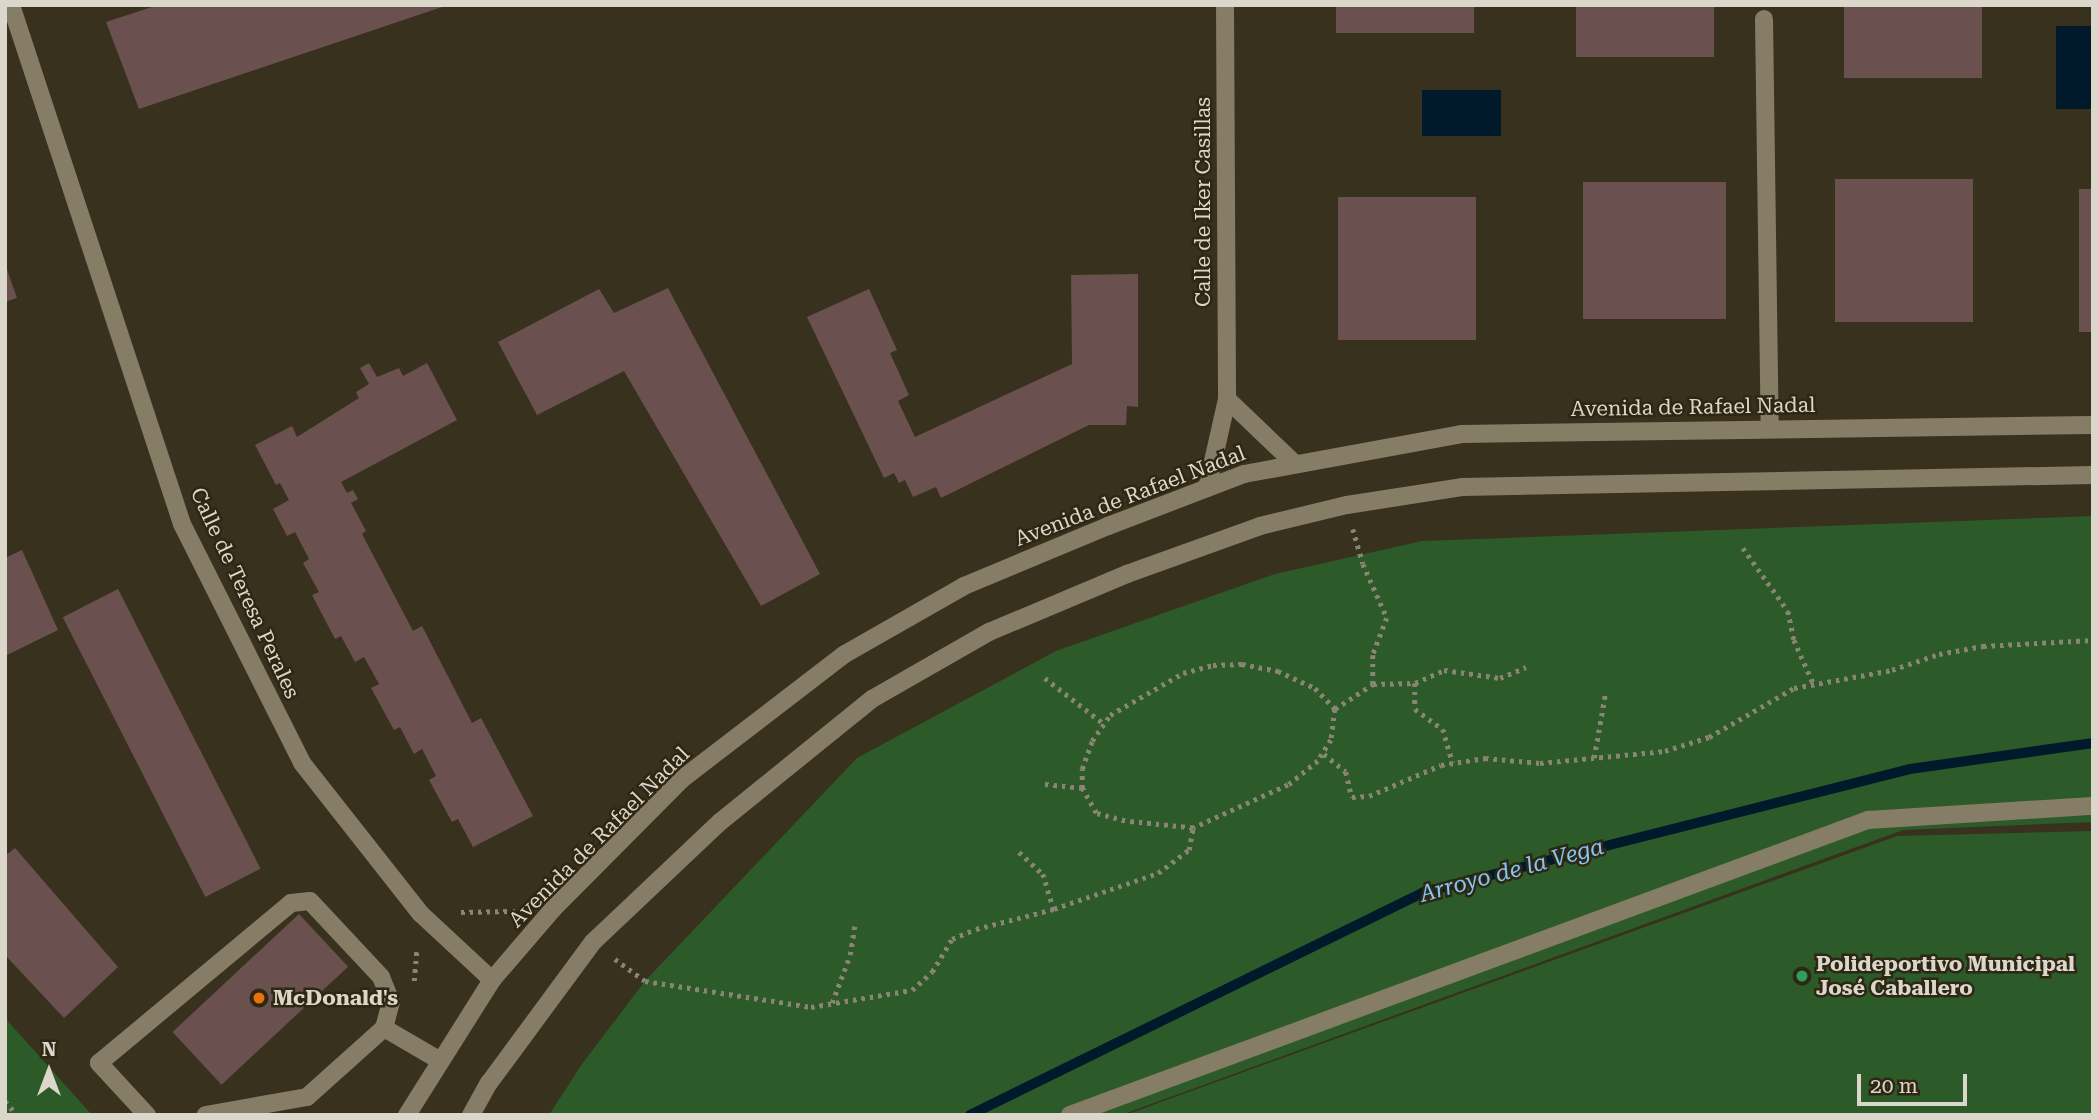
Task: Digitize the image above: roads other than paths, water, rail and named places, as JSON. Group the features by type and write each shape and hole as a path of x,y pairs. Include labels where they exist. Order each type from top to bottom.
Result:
{"street":[{"name":"Calle de Teresa Perales","path":"11,5 182,524 302,763 421,914 492,980"},
{"name":"Calle de Iker Casillas","path":"1208,488 1227,399 1225,5"},
{"path":"1765,19 1770,429"},
{"path":"1227,399 1294,463"},
{"name":"Avenida de Rafael Nadal","path":"407,1115 439,1060 492,980 553,909 682,779 845,654 964,586 1244,474 1461,433 2093,425"},
{"path":"471,1115 489,1083 593,942 720,822 872,699 989,632 1127,574 1260,526 1347,505 1462,487 2093,475"},
{"path":"1070,1115 1868,820 2093,806"},
{"path":"147,1115 99,1063 291,903 310,901 381,977 391,1002 384,1028 307,1097 206,1115"},
{"path":"384,1028 439,1060"}],"water":[{"path":"2056,26 2093,26 2093,109 2056,109"},
{"path":"1422,90 1501,90 1501,136 1422,136"}],"waterway":[{"name":"Arroyo de la Vega","path":"970,1115 1424,892 1910,769 2093,743"}],"place":[{"name":"Polideportivo Municipal José Caballero","path":"1802,976"},
{"name":"McDonald's","path":"259,998"}]}
